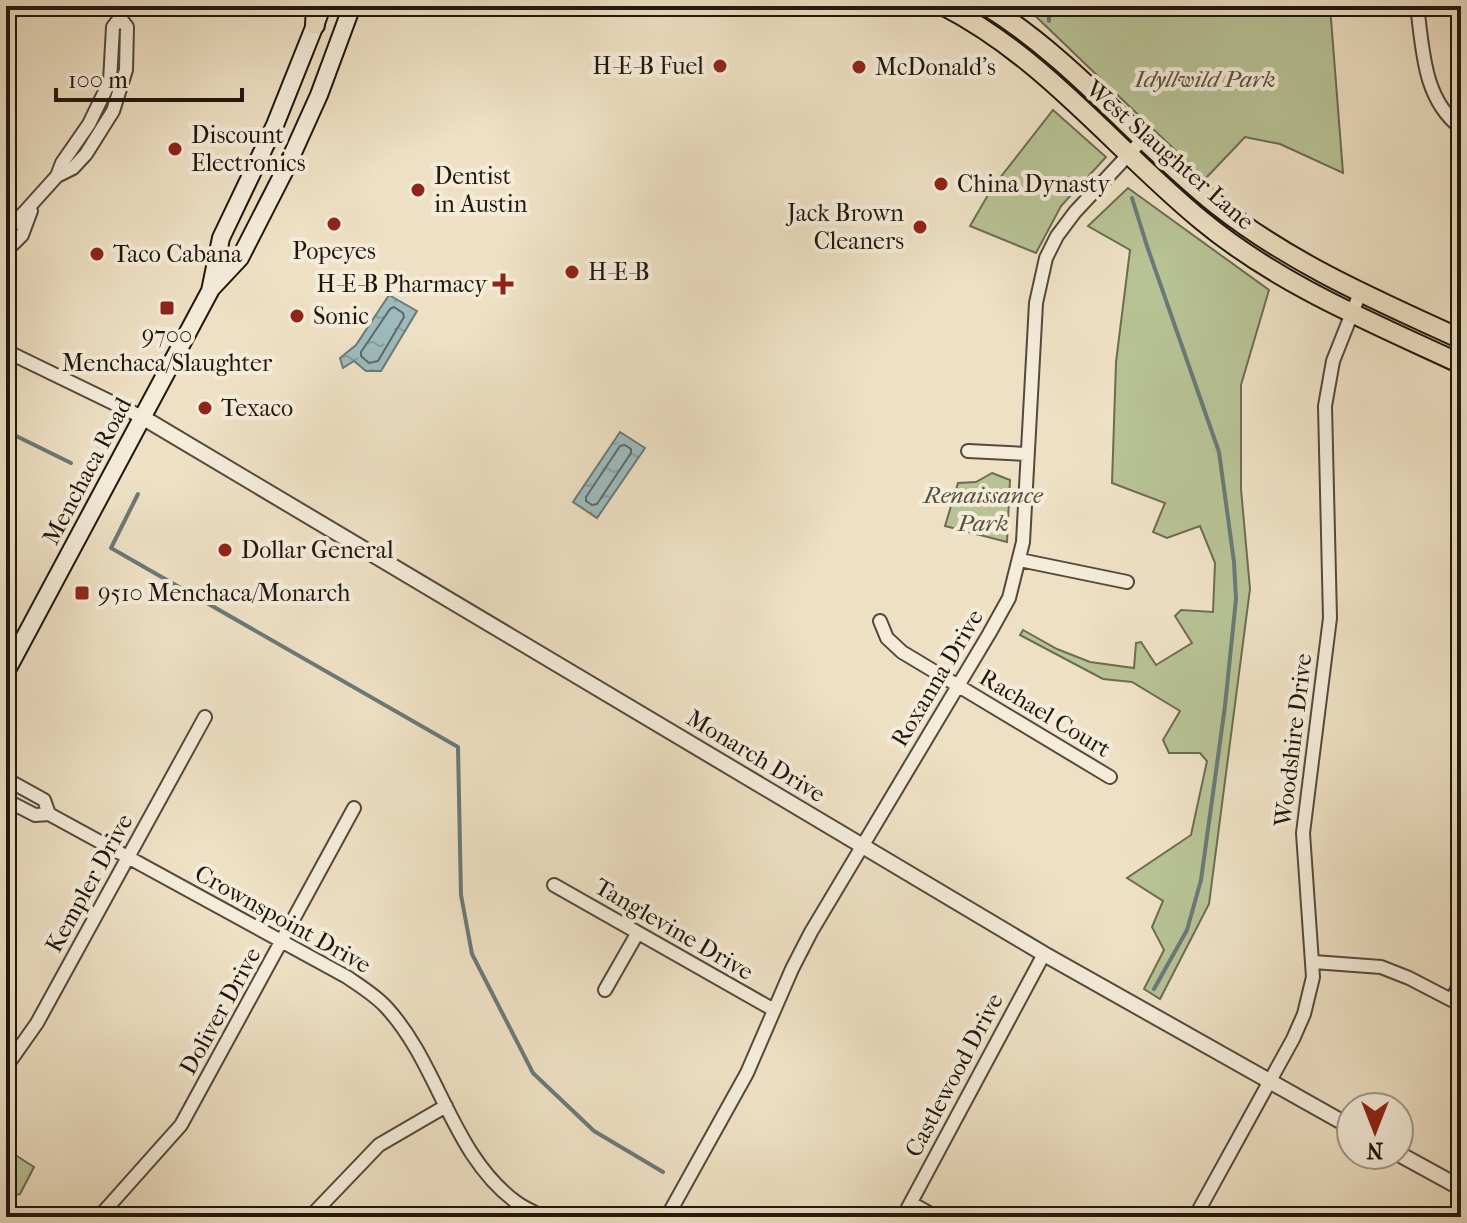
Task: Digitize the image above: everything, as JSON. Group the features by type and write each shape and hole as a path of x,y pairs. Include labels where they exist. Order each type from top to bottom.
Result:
{"main road":[{"name":"Menchaca Road","path":"6,672 210,291 240,258 319,95 352,6"},
{"name":"West Slaughter Lane","path":"987,6 1018,25 1062,61 1217,205 1273,246 1360,293 1461,339"},
{"name":"West Slaughter Lane","path":"948,7 1008,47 1050,81 1203,221 1252,257 1300,287 1461,364"},
{"name":"Menchaca Road","path":"210,291 221,238 275,125 318,12"}],"street":[{"path":"1417,6 1425,66 1433,92 1443,109 1461,128"},
{"path":"6,244 11,227 57,176 62,163 89,124 110,81 113,27 120,12"},
{"name":"Roxanna Drive","path":"667,1217 747,1073 811,932 1009,598 1020,560 1036,303 1046,258 1057,236 1075,212 1143,139"},
{"path":"6,251 22,235 34,204"},
{"name":"Woodshire Drive","path":"1195,1217 1304,1014 1313,977 1303,833 1330,618 1325,406 1333,361 1360,293"},
{"path":"6,351 142,417"},
{"name":"Monarch Drive","path":"142,417 1044,954 1335,1118"},
{"path":"968,451 1027,454"},
{"path":"1020,560 1127,582"},
{"name":"Rachael Court","path":"880,621 887,638 902,652 1110,777"},
{"name":"Kempler Drive","path":"6,1067 37,1023 205,717"},
{"name":"Crownspoint Drive","path":"6,779 44,800 49,814"},
{"name":"Crownspoint Drive","path":"6,800 35,815 49,814 347,977 384,1004 410,1038 469,1149 501,1188 517,1202 543,1217"},
{"name":"Doliver Drive","path":"99,1217 181,1125 354,808"},
{"name":"Tanglevine Drive","path":"554,885 774,1010"},
{"path":"605,990 637,934"},
{"name":"Castlewood Drive","path":"903,1217 1044,954"},
{"path":"1314,962 1381,967 1456,1002 1461,981"},
{"path":"310,1217 379,1145 446,1106"},
{"path":"1415,1163 1461,1188"},
{"path":"911,1203 936,1217"}],"green space":[{"name":"Idyllwild Park","path":"1025,6 1330,6 1343,173 1280,144 1245,137 1205,179"},
{"path":"1053,110 1106,157 1061,206 1036,253 970,226 992,188"},
{"path":"1128,188 1269,290 1241,385 1241,489 1250,589 1209,904 1160,999 1144,989 1164,950 1152,927 1163,901 1127,878 1191,835 1207,761 1200,753 1169,753 1163,740 1180,711 1132,682 1103,679 1020,635 1023,630 1057,649 1090,662 1134,668 1136,643 1141,642 1156,665 1192,643 1175,616 1181,610 1213,612 1215,563 1200,526 1167,538 1153,532 1165,503 1112,483 1116,362 1130,250 1088,226"},
{"name":"Renaissance Park","path":"992,473 1010,480 1007,542 945,526 958,483 976,482"},
{"path":"6,1149 34,1167 20,1194 6,1196"}],"water":[{"path":"389,295 417,311 381,371 366,371 354,361 343,368 340,358 356,345"},
{"path":"620,432 645,448 597,518 573,502"}],"waterway":[{"path":"1049,6 1049,21"},
{"path":"1132,198 1219,452 1236,599 1201,880 1187,930 1154,989"},
{"path":"6,431 71,463"},
{"path":"138,494 111,548 458,747 461,895 472,954 533,1073 594,1131 663,1172"}],"place":[{"name":"H-E-B Fuel","path":"720,66"},
{"name":"McDonald's","path":"859,67"},
{"name":"Discount Electronics","path":"175,149"},
{"name":"China Dynasty","path":"941,184"},
{"name":"Dentist in Austin","path":"418,190"},
{"name":"Popeyes","path":"334,224"},
{"name":"Jack Brown Cleaners","path":"920,227"},
{"name":"Taco Cabana","path":"97,254"},
{"name":"H-E-B","path":"572,272"},
{"name":"H-E-B Pharmacy","path":"503,284"},
{"name":"9700 Menchaca/Slaughter","path":"167,308"},
{"name":"Sonic","path":"297,316"},
{"name":"Texaco","path":"205,408"},
{"name":"Dollar General","path":"225,550"},
{"name":"9510 Menchaca/Monarch","path":"82,593"}]}
